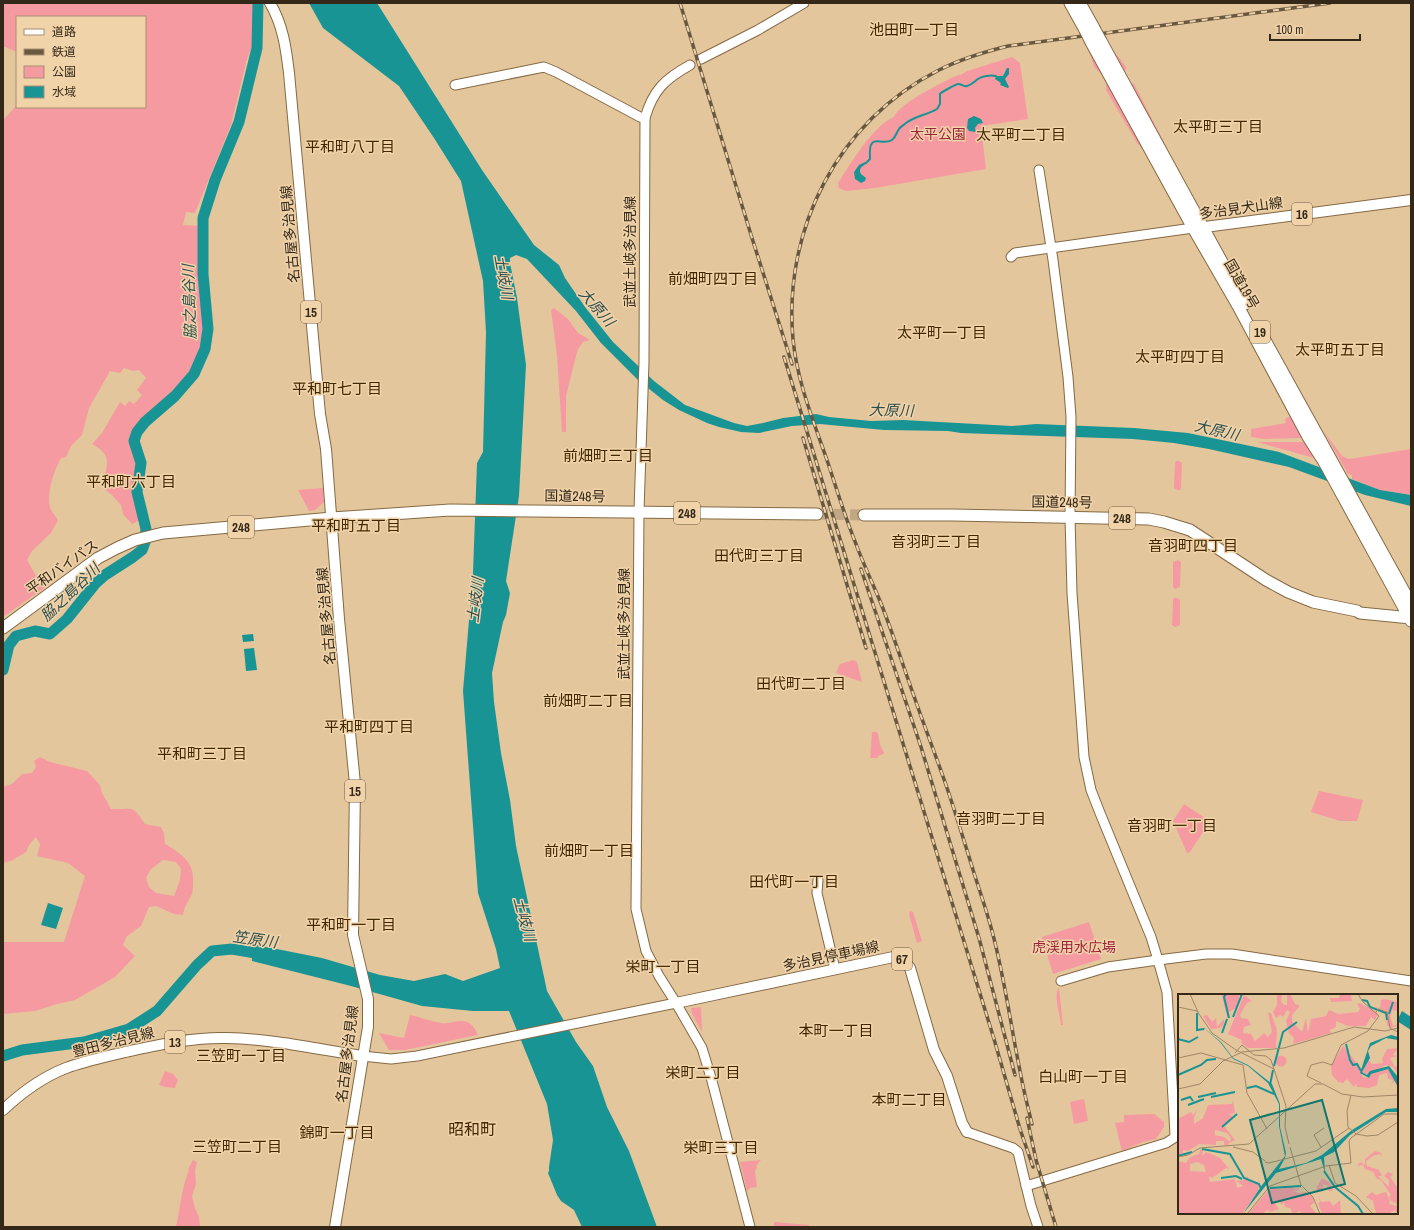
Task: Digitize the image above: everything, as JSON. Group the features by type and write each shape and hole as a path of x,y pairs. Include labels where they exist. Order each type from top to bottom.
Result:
{"highway":[{"name":"国道19号","path":"1070,3 1089,29 1204,228 1410,614"},
{"name":"国道19号","path":"1080,3 1089,29"},
{"name":"国道19号","path":"1096,41 1193,228 1238,306 1308,437 1329,464"},
{"name":"国道248号","path":"332,518 450,510 817,514"},
{"name":"国道248号","path":"864,515 1149,519 1190,530 1270,582 1288,592 1313,602 1357,611 1360,613 1410,614"},
{"name":"平和バイパス","path":"3,628 98,558 135,540 163,533 332,518"}],"main road":[{"name":"名古屋多治見線","path":"270,3 280,22 286,46 320,414 326,449 339,619 355,784 354,935 368,999 368,1021 335,1227"},
{"name":"多治見犬山線","path":"1193,228 1204,228 1411,200"},
{"name":"多治見停車場線","path":"676,1003 898,956 905,961 910,968 934,1050 947,1076 962,1123 967,1132"},
{"name":"豊田多治見線","path":"3,1110 25,1092 46,1078 65,1068 100,1058 165,1044 205,1039 234,1039 292,1045 362,1056"}],"street":[{"path":"701,59 765,26 804,3"},
{"name":"武並土岐多治見線","path":"690,65 672,75 656,91 650,102 645,118 643,364 639,511 636,909 646,951 659,976 695,1034 705,1057 750,1227"},
{"path":"455,85 544,68 556,72 640,117 645,118"},
{"path":"1026,1186 1170,1141 1175,1135 1176,1130 1176,1105 1167,992 1151,937 1091,790 1084,757 1073,625 1070,517 1071,420 1068,377 1039,170"},
{"path":"1011,257 1015,253 1193,228"},
{"path":"818,880 817,893 836,969"},
{"path":"1062,981 1108,967 1206,954 1232,954 1411,981"},
{"path":"362,1056 387,1059 404,1058 676,1003"},
{"path":"967,1132 1007,1146 1018,1152 1038,1227"}],"green space":[{"path":"3,3 256,3 256,36 247,59 231,125 195,213 186,212 183,225 199,226 200,282 205,327 201,355 191,373 172,394 142,420 134,430 131,442 137,464 134,492 140,520 132,524 123,514 121,505 104,489 107,458 100,449 92,444 102,433 120,402 125,406 129,401 134,404 142,395 137,390 146,378 139,370 133,371 124,368 120,373 110,371 89,408 82,435 71,446 66,457 61,458 53,476 49,504 58,520 51,533 32,551 27,560 38,578 51,583 3,617 3,120 16,106 16,108 146,108 146,16 16,16 16,52 3,46"},
{"path":"1105,39 1126,67 1125,71 1123,72"},
{"path":"1088,46 1104,75 1102,75 1094,67"},
{"name":"太平公園","path":"1012,57 1020,63 1028,119 981,126 986,169 875,188 846,191 839,188 838,183 855,156 870,137 878,128 886,121 894,117 911,100 967,71"},
{"path":"1129,82 1134,84 1166,146 1166,149"},
{"path":"1106,85 1109,85 1146,153 1137,143 1106,90"},
{"path":"554,308 568,319 578,333 590,340 583,342 578,349 576,356 566,396 566,432 562,432 557,356 551,310"},
{"path":"1290,416 1302,438 1265,439 1251,437 1251,429 1286,423 1285,419"},
{"path":"1323,430 1342,456 1349,459 1411,449 1411,495 1380,490 1352,479 1352,475 1348,474"},
{"path":"1257,442 1304,442 1314,458"},
{"path":"1176,461 1182,463 1180,490 1174,488"},
{"path":"323,488 324,502 315,510 309,511 298,490"},
{"path":"1178,560 1181,562 1180,587 1175,589 1173,587 1173,562"},
{"path":"1174,598 1178,598 1180,600 1180,625 1175,627 1172,625"},
{"path":"853,660 857,662 862,682 836,673 840,664"},
{"path":"872,732 877,732 884,752 878,756 878,758 870,758"},
{"path":"40,757 50,762 87,771 100,785 102,793 111,809 134,810 145,824 161,827 164,833 165,844 181,855 192,869 193,891 183,915 174,914 156,906 149,907 141,926 127,936 123,945 135,956 115,977 75,1000 35,1011 3,1014 3,942 64,942 85,876 68,863 37,856 40,844 36,837 29,845 26,852 11,861 3,863 3,787 12,784 22,774 32,773 36,767 34,761","holes":["163,860 176,862 181,869 180,880 174,896 156,893 149,887 146,878 150,870"]},
{"path":"1319,791 1363,800 1357,821 1340,821 1311,812"},
{"path":"1184,804 1208,820 1209,823 1190,852 1187,853 1173,821"},
{"path":"910,911 913,912 922,941 917,943 909,914"},
{"name":"虎渓用水広場","path":"1089,922 1101,959 1053,974 1042,937"},
{"path":"1059,988 1063,1025 1061,1025 1057,1002 1057,993"},
{"path":"701,1007 702,1032 692,1014 691,1008"},
{"path":"410,1015 441,1023 466,1022 474,1028 478,1035 405,1050 389,1050 379,1033 404,1038"},
{"path":"165,1071 173,1074 178,1080 175,1088 159,1085"},
{"path":"1084,1099 1088,1121 1074,1124 1070,1102"},
{"path":"1154,1114 1164,1122 1164,1127 1156,1139 1143,1142 1122,1151 1115,1123 1124,1122 1124,1115"},
{"path":"193,1160 197,1162 195,1171 196,1184 192,1196 199,1217 200,1227 176,1227 188,1169"},
{"path":"761,1160 756,1166 755,1171 757,1187 750,1188 747,1191 740,1162"},
{"path":"774,1222 809,1225 809,1227 774,1227"}],"water":[{"name":"土岐川","path":"309,3 377,3 482,170 534,245 559,265 565,278 585,307 613,342 654,381 685,405 734,423 747,426 783,418 816,414 829,417 871,421 903,420 1012,426 1036,424 1134,428 1188,433 1279,452 1380,490 1411,495 1411,506 1365,495 1289,467 1209,449 1174,443 1133,439 961,433 948,431 884,430 820,424 792,426 759,433 741,432 719,427 679,410 663,400 638,380 601,343 576,311 527,259 516,255 510,258 526,365 519,496 506,581 510,593 492,673 494,702 501,753 510,800 516,846 547,991 576,1042 593,1066 607,1107 629,1151 657,1227 582,1227 574,1210 561,1201 548,1173 553,1140 547,1104 509,1011 473,1011 422,1006 252,961 252,944 322,958 380,975 414,981 445,974 463,981 500,968 496,949 478,893 463,691 473,573 477,463 483,452 486,332 483,281 461,181 399,86 323,28"},
{"path":"1007,68 1009,68 1009,74 1005,79 1009,87 1008,88 1000,85 1001,83 995,79 996,76 1003,76"},
{"path":"974,116 981,119 983,123 978,124 975,128 976,132 969,131 967,128 968,119"},
{"path":"865,162 866,164 860,169 860,171 866,178 865,181 861,183 855,179 854,172 859,165"},
{"path":"253,634 254,641 243,642 242,635"},
{"path":"254,648 257,670 246,671 244,649"},
{"path":"48,903 63,908 56,929 41,925"},
{"path":"1402,1011 1411,1017 1411,1030 1398,1022"}],"waterway":[{"name":"脇之島谷川","path":"3,670 9,645 16,636 35,631 50,634 67,619 95,584 105,575 142,550 145,542 146,529 137,492 141,463 134,441 137,432 145,422 175,396 194,374 205,349 208,329 203,274 203,218 215,180 239,122 257,48 258,3"},
{"path":"866,163 870,159 870,150 873,142 888,142 892,140 900,128 906,123 937,109 940,104 940,94 958,84 967,86 982,77 996,76"},
{"name":"笠原川","path":"3,1056 22,1050 84,1042 129,1029 157,1011 197,965 212,951 232,949 267,955"}],"tunnel":[{"path":"817,514 864,515"}],"railway":[{"path":"680,3 792,364"},
{"path":"1032,1124 1022,1082 1001,967 986,909 957,818 894,637 848,524 802,386 793,339 792,298 797,258 808,219 824,182 846,149 872,118 903,92 939,70 973,56 1008,46 1330,3"},
{"path":"784,357 994,1039 1020,1129 1033,1167"},
{"path":"803,438 866,648"},
{"path":"861,569 921,747 979,938 1015,1075"},
{"path":"1027,1118 1036,1160 1056,1227"}],"district":[{"name":"池田町一丁目","path":"914,29"},
{"name":"太平町三丁目","path":"1218,126"},
{"name":"太平町二丁目","path":"1021,134"},
{"name":"平和町八丁目","path":"350,146"},
{"name":"前畑町四丁目","path":"713,278"},
{"name":"太平町一丁目","path":"942,332"},
{"name":"太平町五丁目","path":"1340,349"},
{"name":"太平町四丁目","path":"1180,356"},
{"name":"平和町七丁目","path":"337,388"},
{"name":"前畑町三丁目","path":"608,455"},
{"name":"平和町六丁目","path":"131,481"},
{"name":"平和町五丁目","path":"356,525"},
{"name":"音羽町三丁目","path":"936,541"},
{"name":"音羽町四丁目","path":"1193,545"},
{"name":"田代町三丁目","path":"759,555"},
{"name":"田代町二丁目","path":"801,683"},
{"name":"前畑町二丁目","path":"588,700"},
{"name":"平和町四丁目","path":"369,726"},
{"name":"平和町三丁目","path":"202,753"},
{"name":"音羽町二丁目","path":"1001,818"},
{"name":"音羽町一丁目","path":"1172,825"},
{"name":"前畑町一丁目","path":"589,850"},
{"name":"田代町一丁目","path":"794,881"},
{"name":"平和町一丁目","path":"351,924"},
{"name":"栄町一丁目","path":"663,966"},
{"name":"本町一丁目","path":"836,1030"},
{"name":"三笠町一丁目","path":"241,1055"},
{"name":"栄町二丁目","path":"703,1072"},
{"name":"白山町一丁目","path":"1083,1076"},
{"name":"本町二丁目","path":"909,1099"},
{"name":"昭和町","path":"472,1129"},
{"name":"錦町一丁目","path":"337,1132"},
{"name":"三笠町二丁目","path":"237,1146"},
{"name":"栄町三丁目","path":"721,1147"}],"water label":[{"name":"大原川","path":"597,307"},
{"name":"大原川","path":"891,410"},
{"name":"大原川","path":"1217,430"}]}
